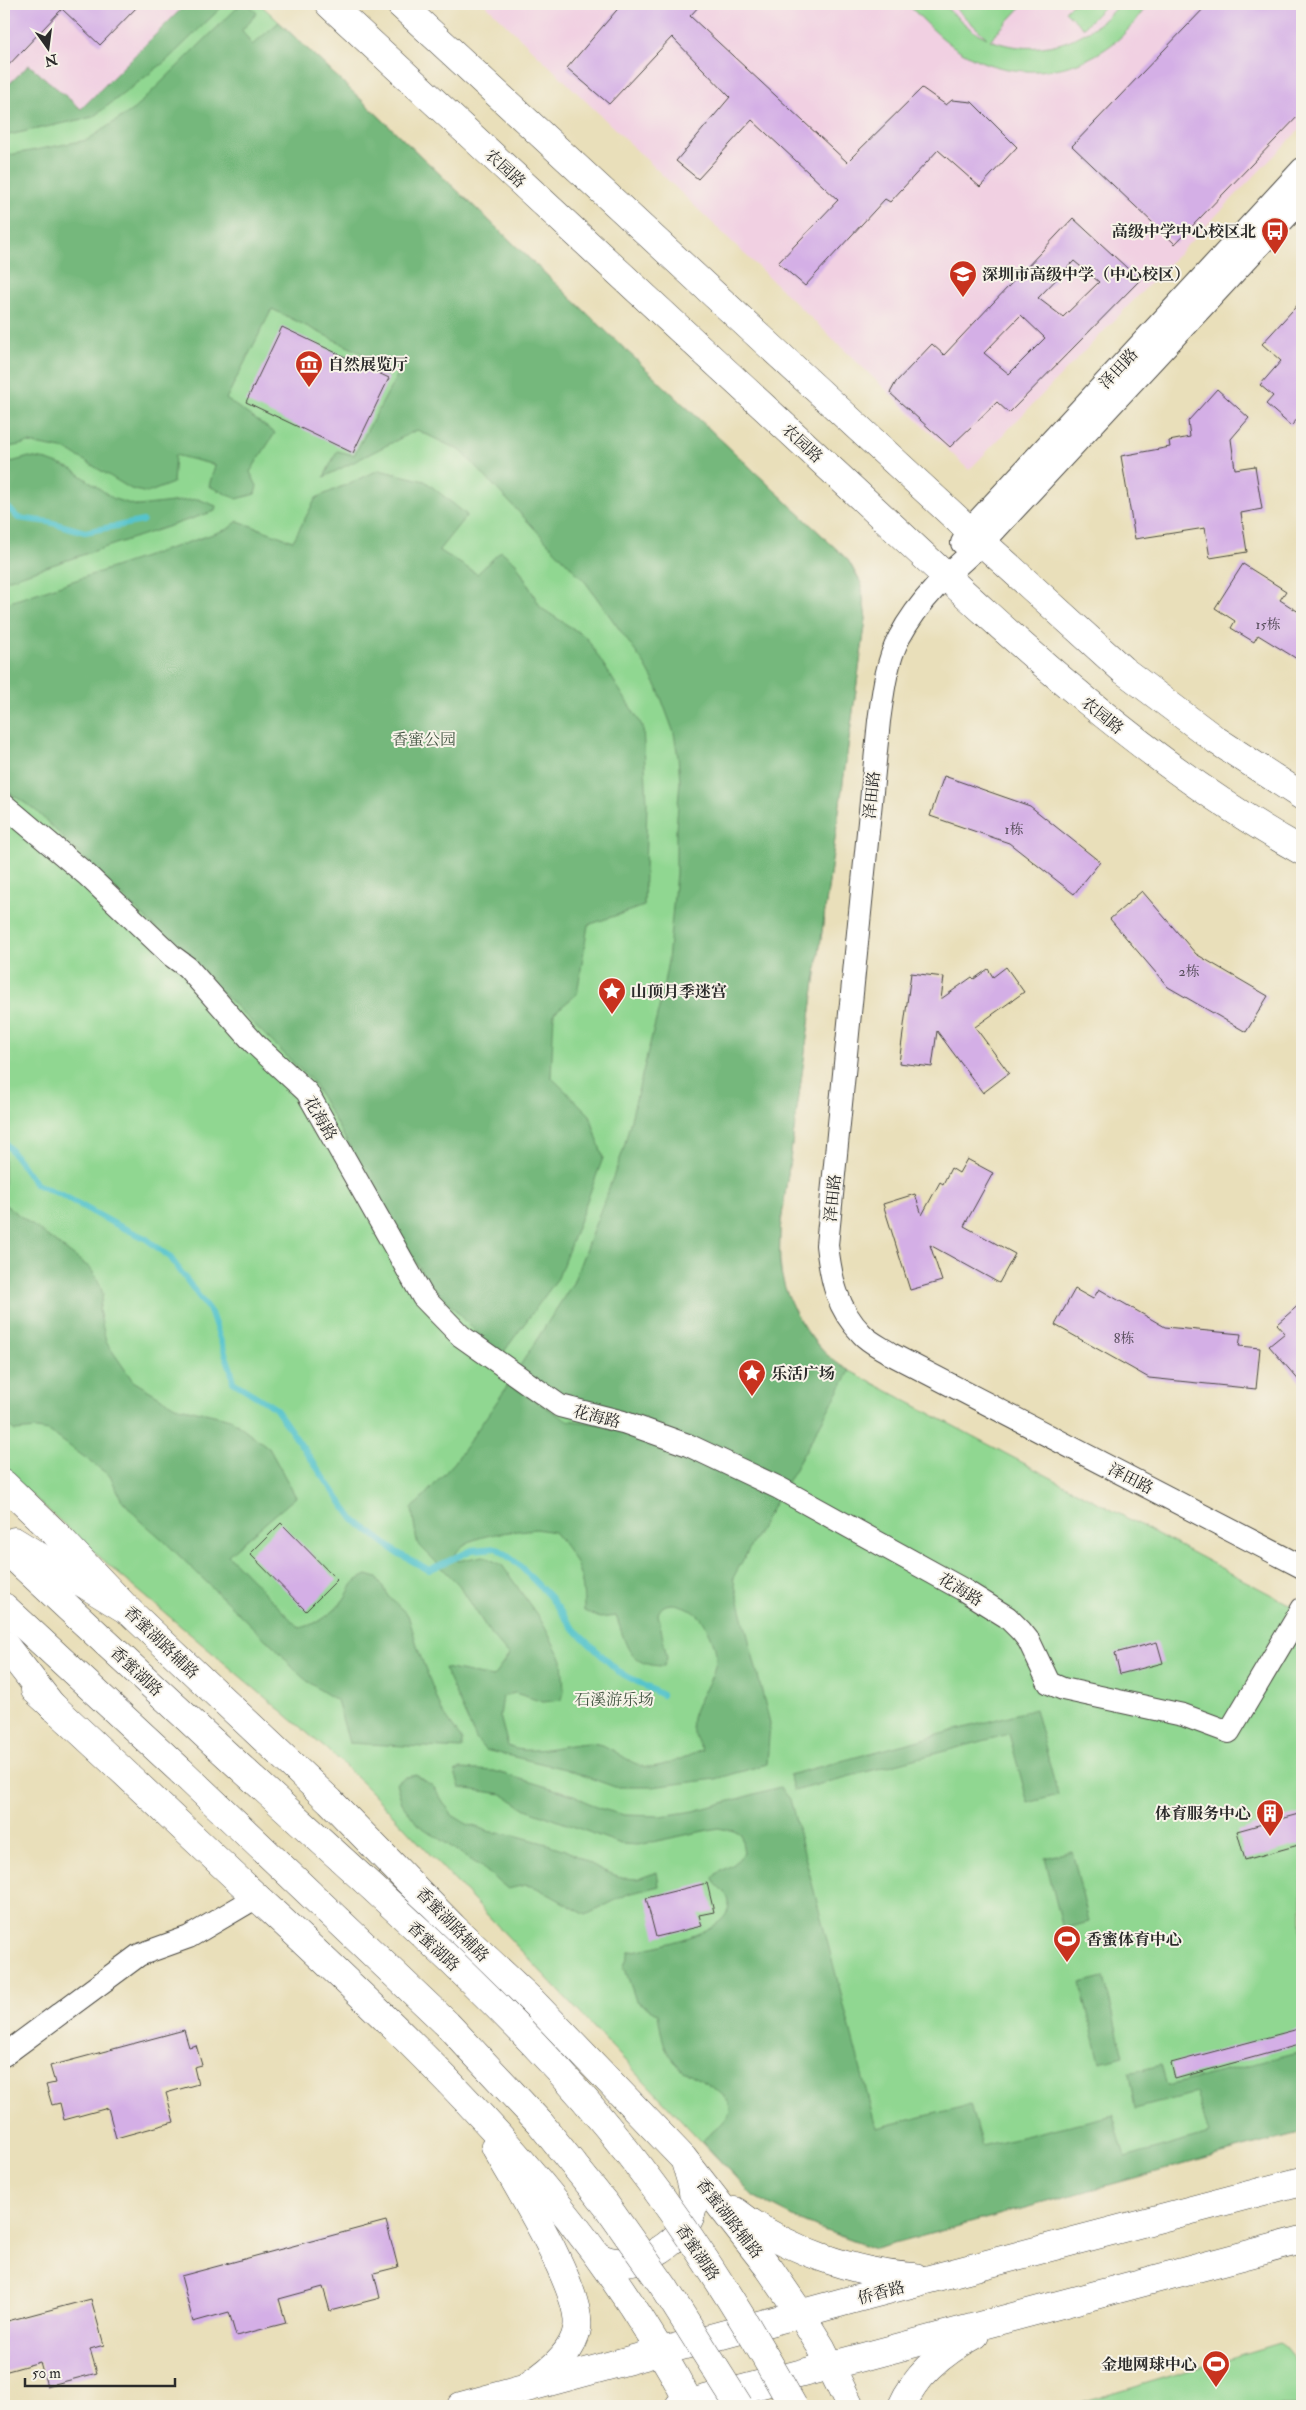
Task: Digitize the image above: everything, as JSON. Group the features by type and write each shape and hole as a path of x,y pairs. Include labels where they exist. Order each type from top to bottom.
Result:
{"main road":[{"name":"农园路","path":"329,4 1068,687 1196,786 1302,851"},
{"path":"400,4 976,537 1123,670 1216,740 1302,796"},
{"name":"香蜜湖路辅路","path":"4,1484 55,1533 130,1612 330,1800 453,1927 532,2002 690,2166 769,2268 800,2313 831,2366 850,2406"},
{"path":"4,1535 130,1612"},
{"name":"香蜜湖路","path":"4,1548 444,1956 529,2039 568,2081 625,2149 671,2211 754,2337 793,2406"},
{"path":"4,1607 182,1772 447,2024 540,2123 606,2205 664,2287 739,2406"},
{"path":"4,1644 53,1707"},
{"path":"4,1662 396,2027 474,2107 551,2194 598,2256 639,2314 687,2405 1302,2240"},
{"path":"474,2107 566,2278 577,2308 577,2330 565,2354 539,2378 512,2392"},
{"path":"598,2256 606,2260 619,2262 636,2260 660,2250 681,2231 690,2217 693,2201 690,2166"},
{"path":"690,2166 741,2215 781,2240 849,2265 876,2272 903,2276 939,2277"},
{"name":"侨香路","path":"461,2406 800,2313 1302,2181"},
{"path":"902,2406 916,2383 931,2365 952,2348 1014,2316"}],"street":[{"name":"泽田路","path":"1302,170 976,537 920,606 898,639 887,673 879,720 827,1245 831,1276 840,1305 862,1335 891,1354 1302,1566"},
{"name":"泽田路","path":"976,537 1302,200"},
{"name":"花海路","path":"4,805 87,875 186,967 254,1042 307,1092 423,1297 461,1336 560,1406 623,1422 688,1445 779,1488 953,1584 1006,1617 1022,1631 1049,1683 1063,1689 1183,1715 1229,1732 1302,1609"},
{"path":"4,2055 138,1955 189,1937 257,1897"}],"shaded area":[{"path":"4,4 186,4 81,109 29,66 4,89"},
{"name":"深圳市高级中学（中心校区）","path":"485,4 1302,4 1302,127 969,470"}],"green space":[{"name":"香蜜公园","path":"186,4 260,4 848,560 861,583 866,619 780,1230 780,1260 783,1283 800,1321 817,1344 835,1363 1302,1611 1302,2132 875,2249 805,2223 753,2196 338,1759 113,1569 4,1470 4,89 29,65 81,109"},
{"path":"186,4 225,4 166,61 93,117 4,136 4,89 29,65 81,109"},
{"path":"241,4 248,4 257,13 242,30 252,45 279,22 848,560 861,583 866,619 780,1230 779,1252 780,1268 785,1288 805,1330 825,1353 850,1371 786,1485 514,1375 573,1283 623,1151 660,1004 668,961 676,873 676,829 680,781 674,733 657,687 645,665 586,583 461,451 417,430 324,477 337,451 354,455 399,372 272,309 226,399 275,433 250,472 257,486 255,494 237,499 209,486 215,465 175,455 173,483 147,493 131,489 67,450 29,443 4,448 4,156 87,140 134,109"},
{"path":"907,4 942,4 973,31 987,38 951,4 1024,4 990,40 1008,45 1043,47 1077,37 1092,29 1119,4 1147,4 1131,27 1111,45 1089,58 1065,67 1039,71 1013,70 987,64 962,52 940,36"},
{"path":"1072,4 1107,4 1083,28 1065,11"},
{"path":"29,457 47,460 72,469 114,499 138,506 198,499 216,506 215,511 4,581 4,464"},
{"path":"379,470 425,481 467,515 439,550 477,574 501,551 516,563 541,608 586,637 643,727 647,803 644,906 588,925 577,994 554,1013 551,1077 590,1115 603,1158 558,1278 500,1357 425,1278 312,1081 34,809 4,789 4,604 228,529 238,521 293,541 316,498"},
{"path":"4,1204 90,1268 97,1278 103,1294 99,1310 106,1342 133,1381 175,1406 231,1419 269,1448 296,1497 228,1555 299,1628 305,1627 330,1614 340,1604 357,1580 367,1575 377,1578 391,1599 408,1615 420,1655 442,1711 462,1740 462,1749 349,1743 337,1700 316,1688 293,1668 275,1647 140,1520 121,1499 110,1476 49,1431 36,1429 15,1431 4,1422"},
{"path":"509,1384 566,1420 615,1426 779,1495 733,1578 770,1723 767,1764 716,1779 651,1787 615,1787 565,1769 485,1750 476,1739 444,1668 493,1677 509,1655 490,1633 459,1585 417,1543 412,1509 455,1462","holes":["536,1529 554,1532 569,1551 578,1568 583,1587 584,1611 600,1618 616,1616 626,1645 635,1658 652,1665 664,1666 667,1658 658,1614 665,1605 677,1604 683,1606 694,1612 703,1621 712,1639 716,1661 714,1671 695,1708 691,1722 702,1750 667,1764 647,1767 632,1762 599,1744 591,1743 537,1750 516,1749 508,1746 500,1716 503,1696 515,1693 543,1702 562,1700 564,1691 562,1660 542,1622 502,1565 483,1556 458,1561 456,1553 462,1546 481,1537"]},
{"path":"1035,1709 1058,1795 1028,1803 1009,1734 794,1791 789,1775"},
{"path":"461,1769 494,1771 574,1795 598,1808 625,1815 661,1816 694,1811 780,1787 790,1799 876,2128 970,2105 982,2146 1113,2115 1125,2158 1209,2134 1196,2093 1135,2109 1129,2073 1161,2065 1167,2086 1302,2051 1302,2132 875,2249 805,2223 753,2196 702,2141 727,2117 730,2110 728,2102 716,2090 684,2070 670,2056 664,2044 658,2014 636,2001 624,1966 629,1952 671,1943 704,1931 717,1923 726,1914 729,1904 727,1896 713,1878 717,1873 734,1864 744,1853 741,1835 734,1831 718,1828 638,1845 621,1844 526,1809 502,1794 460,1788 455,1772"},
{"path":"416,1775 433,1786 452,1815 467,1824 491,1832 514,1835 565,1850 604,1871 623,1878 638,1879 657,1872 659,1886 628,1894 586,1915 535,1887 525,1885 508,1889 480,1866 417,1824 402,1803 396,1783 406,1777"},
{"path":"1072,1851 1089,1922 1063,1929 1045,1858"},
{"path":"1104,1977 1123,2056 1100,2062 1080,1983"},
{"name":"金地网球中心","path":"1280,2343 1302,2370 1302,2406 1071,2406"}],"building":[{"path":"4,4 140,4 100,45 62,9 4,70"},
{"path":"622,4 701,4 690,16 847,162 922,88 946,105 952,100 972,102 1017,147 980,187 938,150 890,202 885,199 805,286 778,263 838,200 752,120 698,179 676,161 730,97 672,37 609,104 567,68"},
{"path":"1208,4 1302,4 1302,112 1175,244 1072,146"},
{"path":"1073,218 1140,280 1009,413 997,402 950,447 890,393 896,382 932,344 944,355","holes":["1074,261 1099,282 1063,317 1038,298","1021,315 1045,338 1009,374 984,353"]},
{"path":"1302,300 1302,414 1291,426 1266,404 1273,396 1260,385 1281,361 1262,344"},
{"path":"282,327 389,378 353,453 246,402"},
{"path":"1217,389 1249,418 1231,439 1235,469 1255,466 1262,509 1241,513 1247,552 1210,558 1205,528 1135,539 1121,456 1170,447 1169,441 1190,437 1188,421"},
{"path":"1243,564 1286,591 1280,600 1302,614 1302,662 1258,635 1254,642 1231,628 1235,621 1215,608"},
{"path":"944,776 1030,806 1100,862 1074,894 1009,843 930,816"},
{"path":"1142,891 1196,954 1268,996 1246,1032 1168,987 1110,919"},
{"path":"1006,967 1024,992 975,1027 1009,1073 983,1093 937,1031 932,1067 899,1063 911,973 944,977 941,999 972,977 974,979 988,969 993,977"},
{"path":"967,1159 993,1173 964,1226 1015,1254 999,1283 930,1245 942,1281 910,1290 883,1204 915,1194 922,1215 940,1182 943,1184 951,1168 959,1173"},
{"path":"1075,1289 1093,1299 1099,1289 1165,1327 1241,1334 1239,1346 1260,1348 1256,1389 1149,1378 1055,1325"},
{"path":"1302,1302 1302,1384 1269,1346 1285,1333 1277,1324"},
{"path":"281,1523 337,1580 306,1611 250,1554"},
{"path":"1157,1642 1163,1663 1120,1674 1115,1653"},
{"name":"体育服务中心","path":"1302,1813 1302,1844 1245,1860 1237,1831"},
{"path":"707,1883 714,1912 699,1915 702,1926 656,1937 646,1898"},
{"path":"1302,2028 1302,2044 1175,2079 1171,2063"},
{"path":"184,2030 189,2047 196,2045 202,2065 194,2067 198,2084 166,2093 174,2122 116,2138 108,2108 64,2120 60,2103 52,2105 46,2085 55,2083 50,2066"},
{"path":"386,2221 398,2267 374,2273 380,2298 330,2311 323,2287 279,2299 286,2323 236,2336 229,2312 193,2322 181,2276"},
{"path":"91,2299 104,2345 90,2349 97,2373 47,2386 40,2362 4,2372 4,2322"}],"waterway":[{"path":"4,503 18,518 49,522 85,532 143,521"},
{"path":"4,1141 36,1184 62,1195 145,1238 170,1257 211,1313 231,1370 233,1382 275,1408 353,1519 396,1552 429,1570 472,1550 497,1548 518,1564 550,1597 572,1627 619,1672 662,1695"}],"place":[{"name":"高级中学中心校区北","path":"1275,255"},
{"name":"深圳市高级中学（中心校区）","path":"963,298"},
{"name":"自然展览厅","path":"309,388"},
{"name":"山顶月季迷宫","path":"612,1015"},
{"name":"乐活广场","path":"752,1397"},
{"name":"体育服务中心","path":"1270,1837"},
{"name":"香蜜体育中心","path":"1067,1963"},
{"name":"金地网球中心","path":"1216,2388"}],"park label":[{"name":"石溪游乐场","path":"614,1699"}]}
